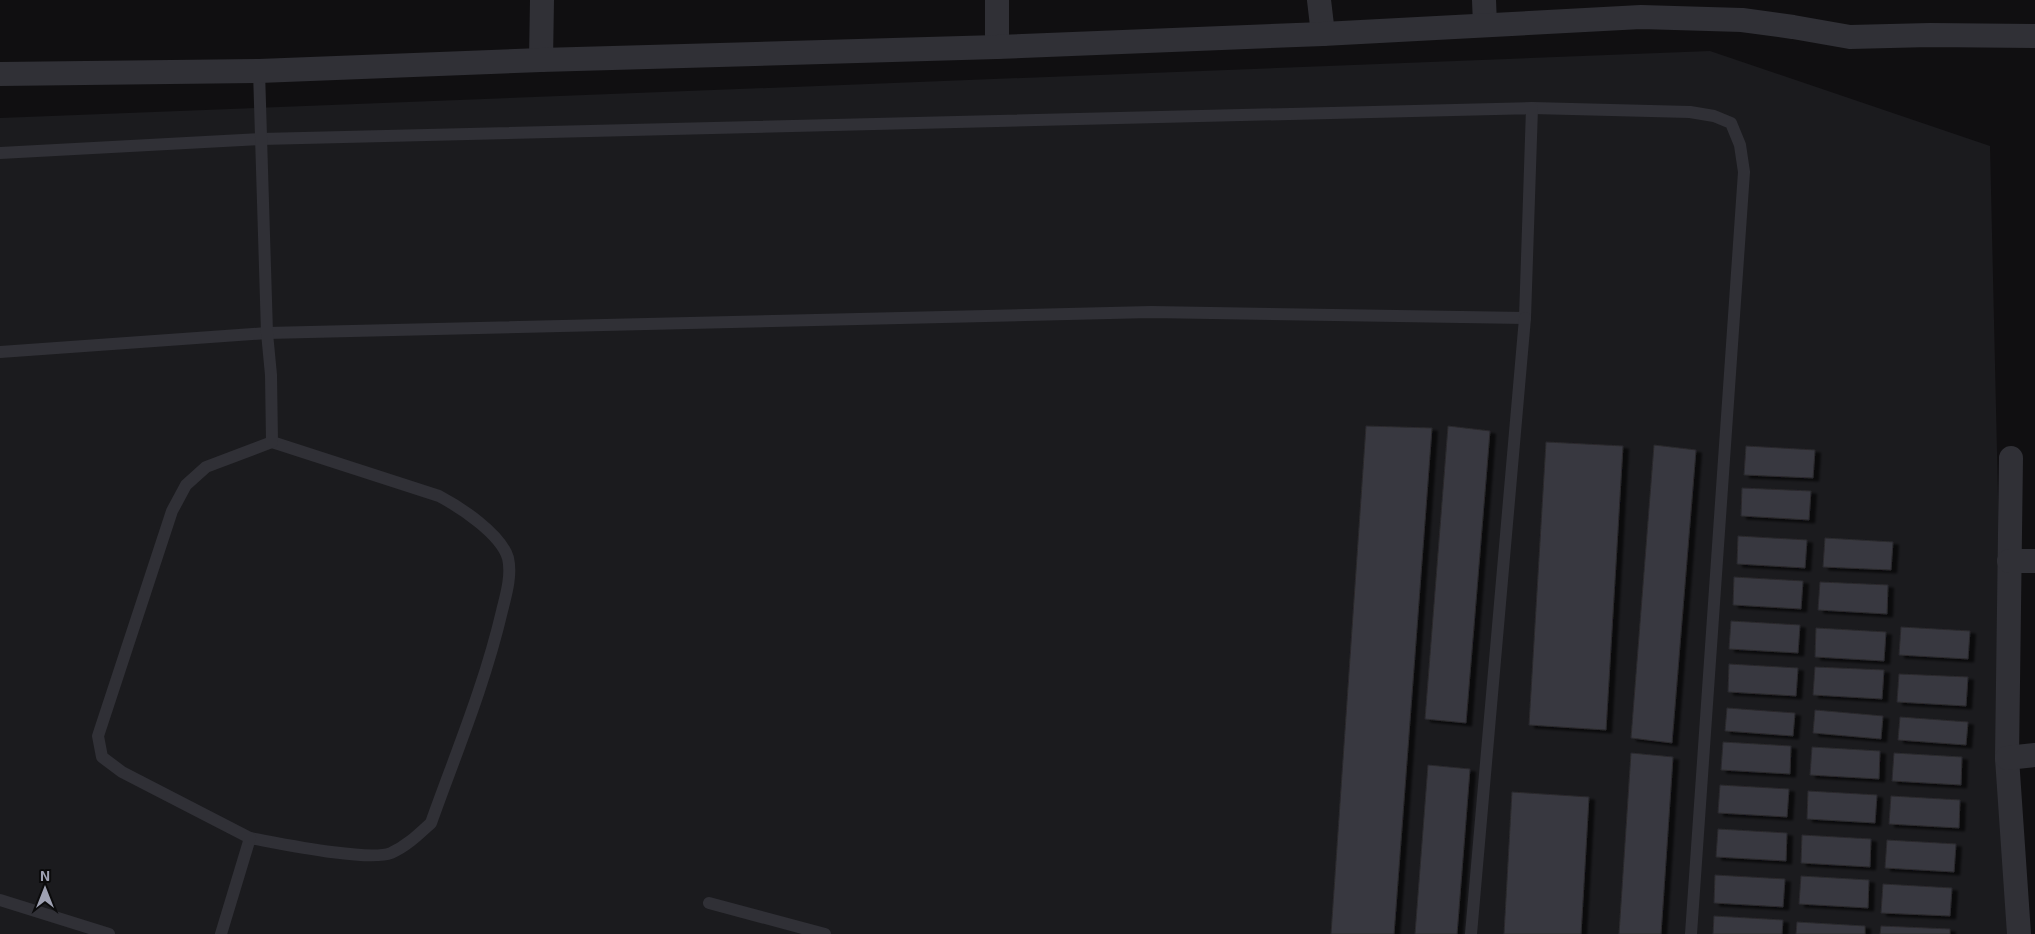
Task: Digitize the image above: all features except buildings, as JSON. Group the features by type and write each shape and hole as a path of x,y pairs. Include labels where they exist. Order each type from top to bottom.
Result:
{"street":[{"path":"540,60 542,0"},
{"path":"997,0 997,47"},
{"path":"1320,0 1323,34"},
{"path":"1484,0 1485,26"},
{"path":"0,74 259,71 540,60 997,47 1323,34 1642,17 1742,20 1793,26 1850,37 1930,35 2035,36"},
{"path":"2011,458 2007,758 2019,934"},
{"path":"2009,561 2035,561"},
{"path":"2007,758 2035,755"}],"lane":[{"path":"259,71 266,332 271,376 272,442"},
{"path":"1471,934 1525,318 1532,108"},
{"path":"0,153 261,139 1532,108 1690,112 1714,116 1731,123 1740,145 1744,172 1691,934"},
{"path":"0,352 266,332 1151,312 1525,318"},
{"path":"272,442 438,496 459,507 494,537 508,558 508,584 486,674 431,823 413,839 390,854 364,855 250,838 122,772 102,757 98,736 172,511 186,485 206,466 272,442"},
{"path":"221,934 250,838"},
{"path":"0,900 109,934"},
{"path":"709,902 825,934"}],"shaded area":[{"path":"1710,51 1990,146 2008,934 0,934 0,118"}]}
